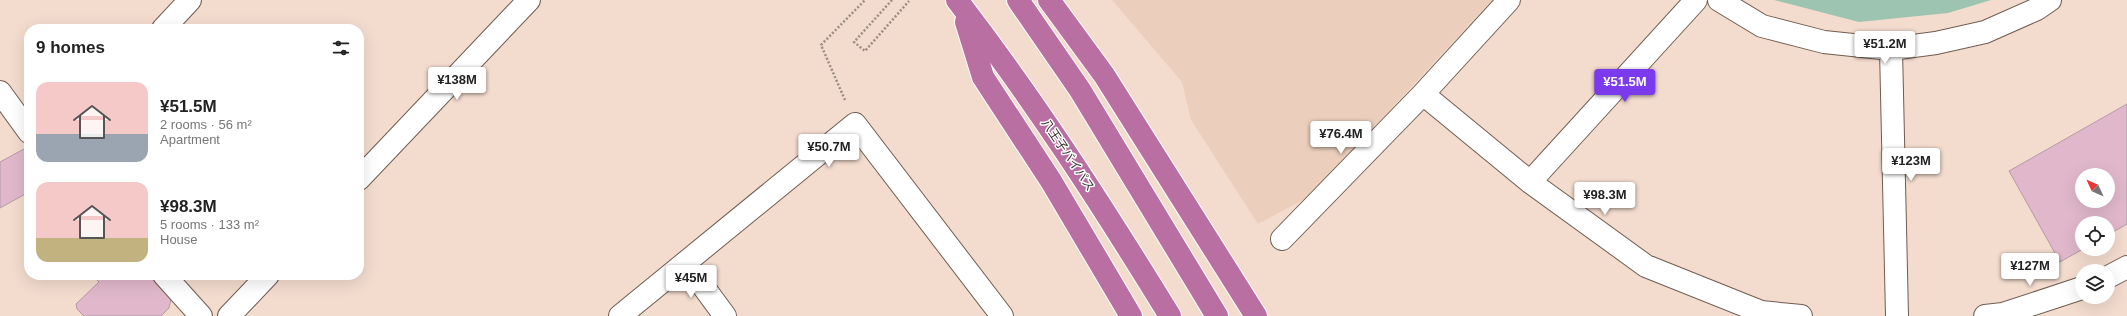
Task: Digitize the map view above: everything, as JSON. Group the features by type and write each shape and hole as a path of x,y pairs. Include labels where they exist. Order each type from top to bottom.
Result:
{"highway":[{"path":"1018,0 1080,90 1217,316"},
{"path":"1049,0 1104,75 1256,316"},
{"path":"959,2 983,77 1051,182 1131,316"},
{"name":"八王子バイパス","path":"959,2 1013,75 1071,159 1170,316"}],"street":[{"path":"168,24 190,0"},
{"path":"364,174 529,0"},
{"path":"1282,239 1423,94 1509,0"},
{"path":"1530,182 1696,0"},
{"path":"1719,0 1762,26 1824,42 1892,49 1936,43 1986,32 2038,9 2050,0"},
{"path":"1892,49 1897,316"},
{"path":"0,92 24,125"},
{"path":"1423,94 1530,182 1646,266 1761,312 1801,316"},
{"path":"620,316 855,124 1002,316"},
{"path":"686,263 725,316"},
{"path":"2115,273 2127,267"},
{"path":"169,280 201,316"},
{"path":"229,316 263,280"},
{"path":"1985,316 2003,314 2075,290"}],"path":[{"path":"855,124 821,45 865,0"},
{"path":"892,0 854,42 865,51 908,1"}],"shaded area":[{"path":"1112,0 1492,0 1310,196 1258,224 1191,120 1182,82"}],"green space":[{"path":"1774,0 1991,0 1948,13 1859,22"}],"building":[{"path":"2127,104 2127,224 2115,231 2115,216 2075,216 2075,254 2060,262 2009,171"},
{"path":"24,149 24,195 0,208 0,162"},
{"path":"97,280 153,280 171,299 169,308 161,316 84,316 77,309 76,304 99,282"}]}
